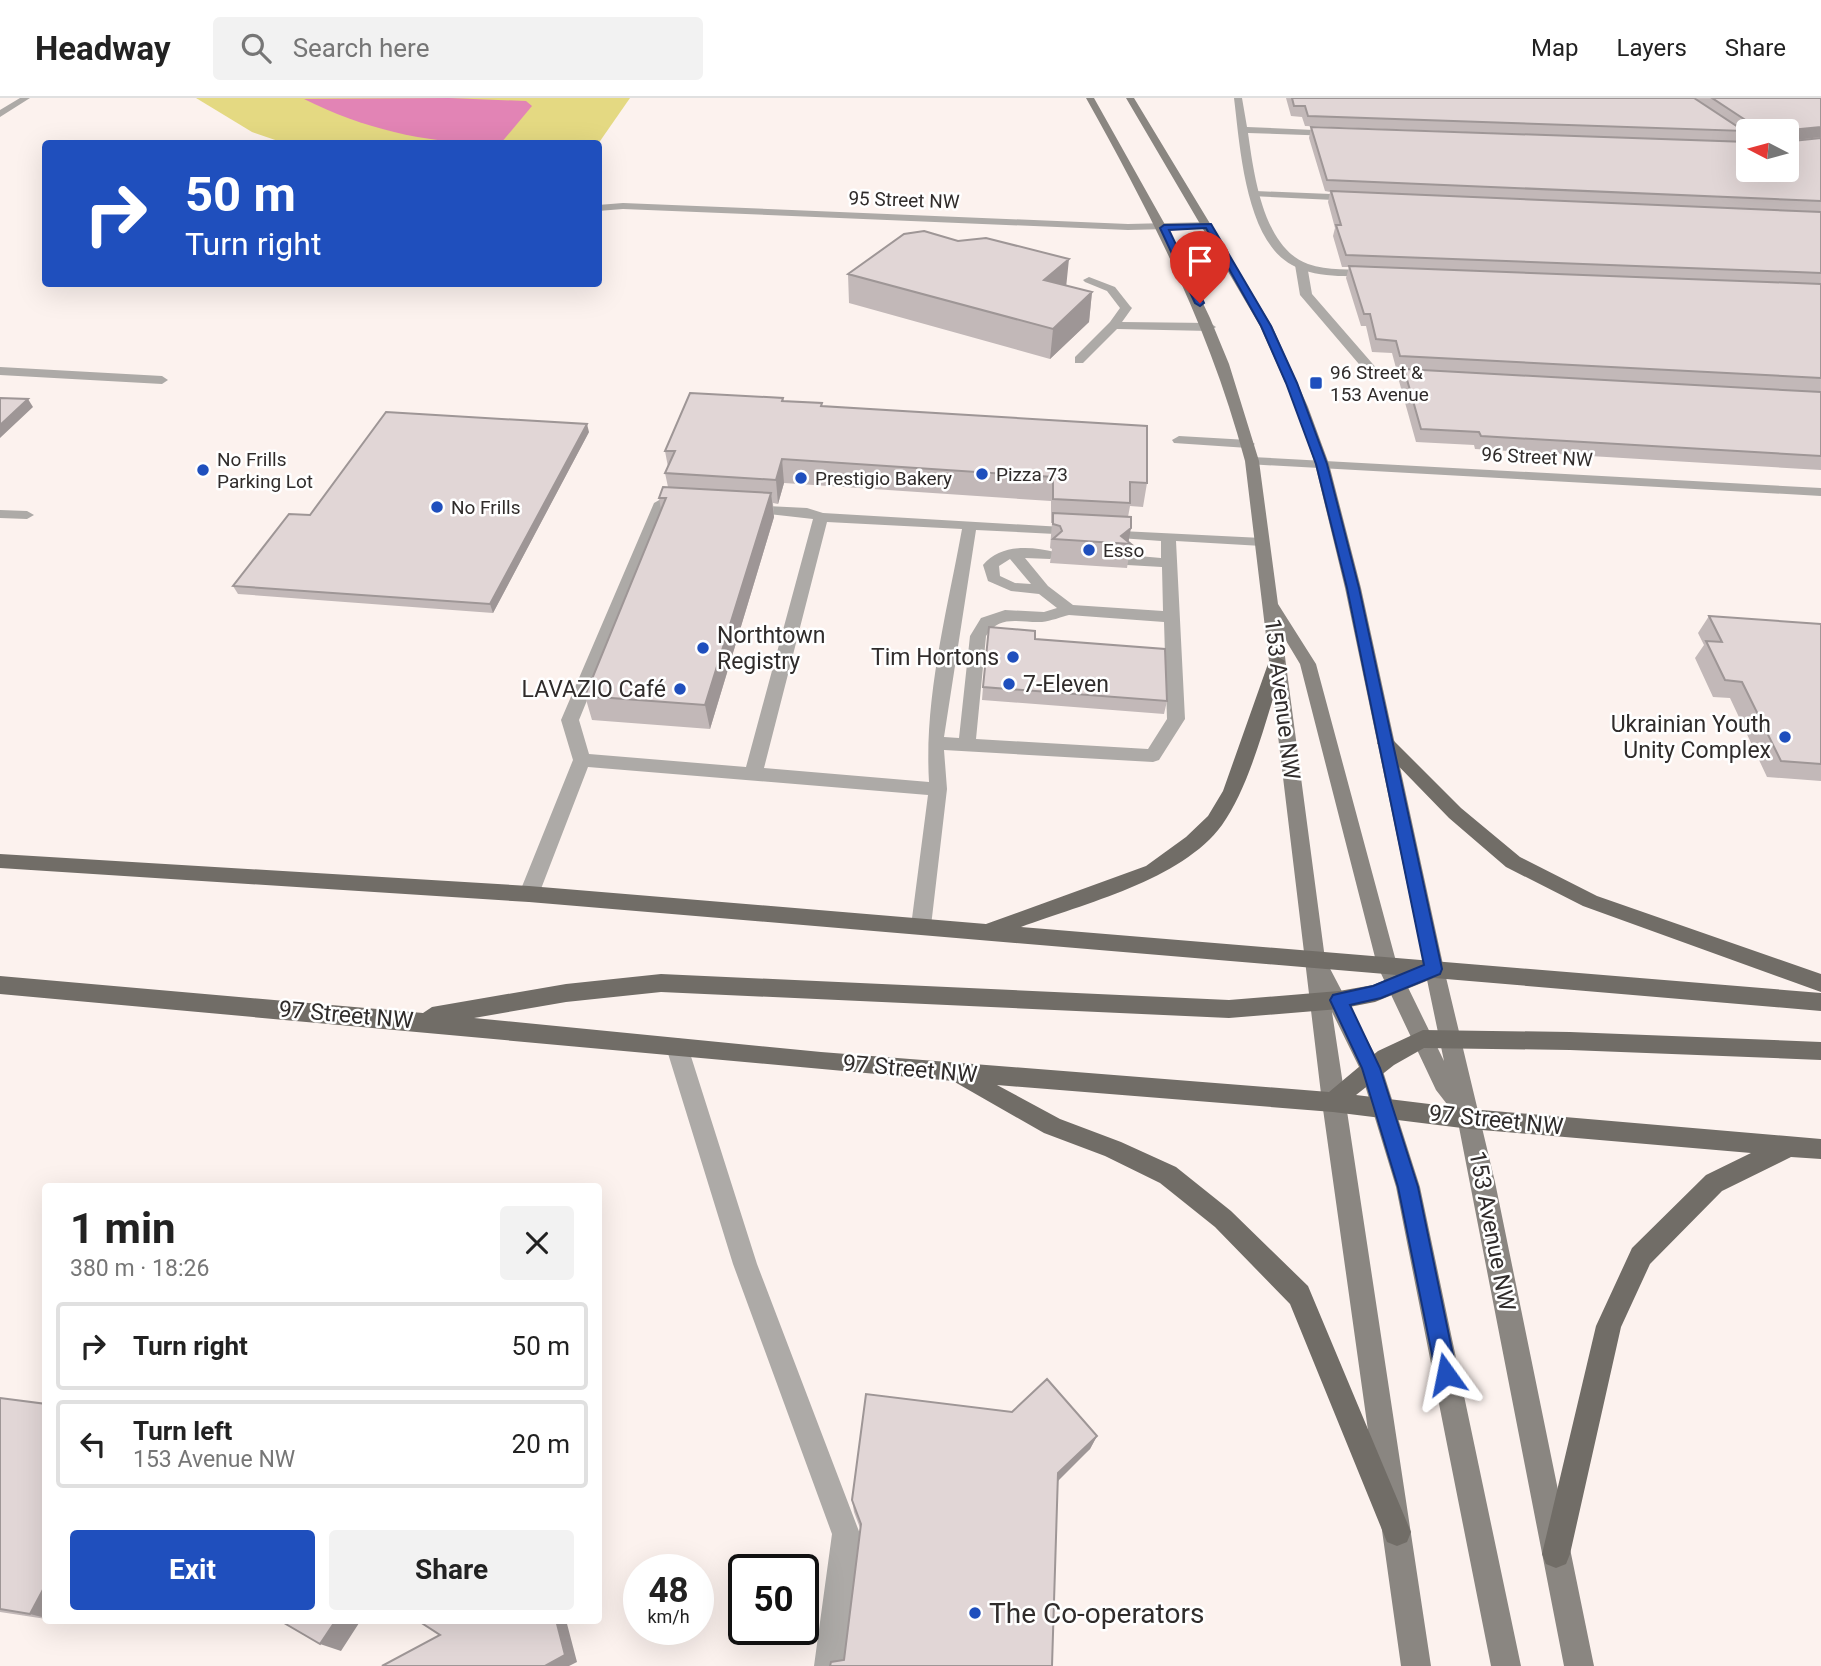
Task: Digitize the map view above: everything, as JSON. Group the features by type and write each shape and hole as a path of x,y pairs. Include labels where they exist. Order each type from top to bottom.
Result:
{"main road":[{"name":"153 Avenue NW","path":"1090,98 1164,228 1210,327 1238,402 1252,461 1315,958 1330,1001 1333,1102 1416,1666"},
{"name":"153 Avenue NW","path":"1130,98 1208,225 1281,358 1322,464 1353,588 1434,969 1470,1119 1579,1666"},
{"path":"1269,602 1308,664 1387,965 1444,1083 1470,1119"},
{"path":"986,931 1153,871 1200,835 1215,821 1233,792 1277,661"},
{"path":"1385,743 1455,813 1513,862 1590,901 1821,983"},
{"path":"0,861 529,894 1821,1002"},
{"path":"406,1020 566,993 661,983 1229,1009 1330,1001 1395,985 1434,969"},
{"name":"97 Street NW","path":"0,985 406,1020 955,1073 1333,1102 1470,1119 1821,1149"},
{"path":"1330,1001 1371,1068 1408,1187 1506,1666"},
{"path":"1333,1102 1371,1068 1403,1046 1423,1039 1821,1051"},
{"path":"955,1073 1052,1126 1112,1149 1168,1175 1223,1219 1299,1295 1397,1532"},
{"path":"1556,1554 1609,1326 1641,1256 1714,1183 1788,1147"}],"street":[{"path":"0,114 26,98"},
{"path":"1238,98 1255,194 1265,225 1283,255 1301,265 1333,272 1389,274"},
{"path":"1681,98 1736,134"},
{"path":"1243,130 1340,134"},
{"path":"1255,194 1366,198"},
{"name":"95 Street NW","path":"602,208 624,206 1164,228 1208,225"},
{"path":"1301,265 1306,295 1374,374 1444,378"},
{"path":"1079,360 1114,325 1126,308 1111,289 1089,281"},
{"path":"1114,325 1210,327"},
{"path":"0,371 162,380"},
{"path":"1179,440 1248,444"},
{"name":"96 Street NW","path":"1252,461 1821,492"},
{"path":"529,894 582,760 570,720 661,503 701,505"},
{"path":"740,508 807,512 821,517 1262,542"},
{"path":"0,514 27,515"},
{"path":"754,772 821,517"},
{"path":"921,926 938,789 935,743 970,525"},
{"path":"935,743 1153,756 1176,719 1168,536"},
{"path":"1013,553 1043,589 1069,610"},
{"path":"1043,589 1016,588 993,578 991,565 995,559 1013,553 1050,555"},
{"path":"1127,560 1169,563"},
{"path":"967,746 978,636 981,628 994,618 1044,617 1069,610 1171,617"},
{"path":"582,760 938,789"},
{"path":"677,1047 745,1264 846,1534 829,1666"}],"shaded area":[{"path":"196,98 630,98 601,140 275,140 252,132"},
{"path":"449,98 526,101 532,106 504,140 442,140 375,127 304,99"}],"building":[{"path":"1292,98 1694,98 1736,126 1736,131 1308,116 1305,106 1294,106"},
{"path":"1712,98 1821,98 1821,127 1799,129 1799,119 1744,119"},
{"path":"1311,127 1736,142 1736,182 1799,182 1799,140 1821,138 1821,201 1327,180"},
{"path":"1331,191 1821,212 1821,273 1346,255 1336,225 1341,225"},
{"path":"924,231 958,241 986,238 1069,259 1044,280 1092,292 1053,329 848,274 904,234"},
{"path":"1349,266 1821,284 1821,378 1400,356 1396,341 1376,339 1370,314 1364,314"},
{"path":"1404,369 1821,392 1821,456 1481,436 1479,432 1421,429"},
{"path":"690,393 783,398 782,401 822,403 821,406 1147,426 1147,483 1130,482 1130,503 1053,499 1053,477 782,459 776,480 665,473 675,451 665,451"},
{"path":"0,398 28,399 0,425"},
{"name":"No Frills","path":"386,412 587,424 490,604 233,586 289,514 310,515"},
{"path":"663,487 771,493 705,705 585,696 666,498 659,498"},
{"path":"1053,513 1131,517 1131,528 1121,536 1131,544 1053,539 1062,531 1060,526 1053,524"},
{"name":"Ukrainian Youth Unity Complex","path":"1709,616 1821,624 1821,764 1781,761 1742,682 1725,680 1706,641 1722,642"},
{"path":"989,627 1035,631 1035,639 1165,649 1167,701 983,687"},
{"path":"1047,1379 1097,1436 1058,1473 1052,1666 830,1666 831,1662 844,1660 861,1524 852,1500 866,1394 1012,1412"},
{"path":"0,1398 42,1403 42,1592 30,1614 0,1609"},
{"path":"286,1624 333,1624 320,1644"},
{"path":"423,1624 557,1624 565,1655 545,1666 382,1666 440,1635"}],"place":[{"name":"96 Street & 153 Avenue","path":"1316,383"},
{"name":"No Frills Parking Lot","path":"203,470"},
{"name":"Pizza 73","path":"982,474"},
{"name":"Prestigio Bakery","path":"801,478"},
{"name":"No Frills","path":"437,507"},
{"name":"Esso","path":"1089,550"},
{"name":"Northtown Registry","path":"703,648"},
{"name":"Tim Hortons","path":"1013,657"},
{"name":"7-Eleven","path":"1009,684"},
{"name":"LAVAZIO Café","path":"680,689"},
{"name":"Ukrainian Youth Unity Complex","path":"1785,737"},
{"name":"The Co-operators","path":"975,1613"}],"route":[{"path":"1200,303 1164,228 1208,225 1266,326 1292,383 1322,464 1353,588 1434,969 1375,993 1339,1000 1371,1068 1408,1187 1446,1374"}]}
